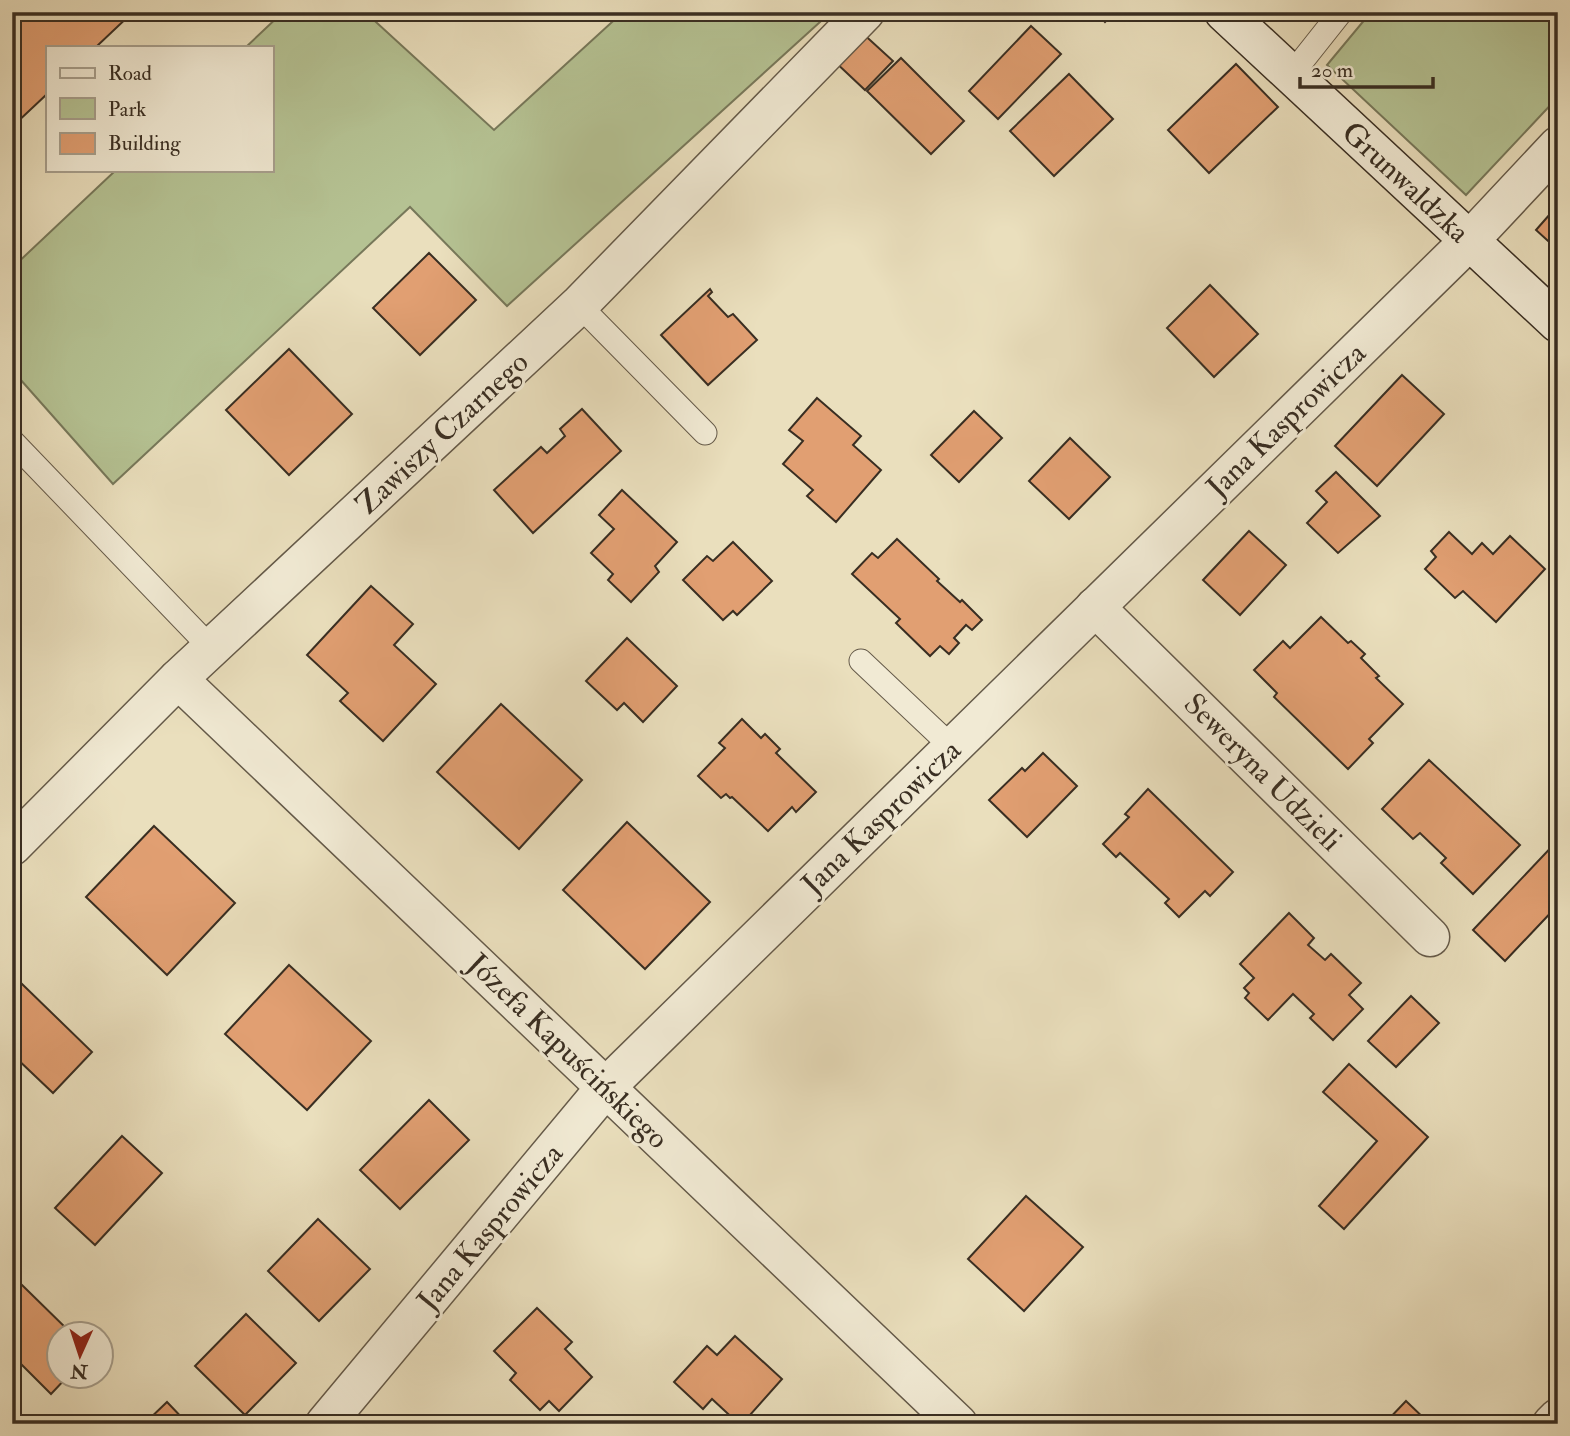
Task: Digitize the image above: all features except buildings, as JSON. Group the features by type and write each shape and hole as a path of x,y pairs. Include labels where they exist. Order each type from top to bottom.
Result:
{"street":[{"name":"Zawiszy Czarnego","path":"12,846 178,679 579,305 865,12"},
{"name":"Grunwaldzka","path":"1224,12 1558,323"},
{"name":"Jana Kasprowicza","path":"326,1424 606,1087 1469,241 1558,146"},
{"name":"Seweryna Udzieli","path":"1095,607 1430,937"},
{"name":"Józefa Kapuścińskiego","path":"178,679 958,1424"},
{"path":"1552,1424 1558,1418"}],"lane":[{"path":"1292,75 1341,12"},
{"path":"579,305 705,433"},
{"path":"12,441 211,648"},
{"path":"861,661 952,747"}],"green space":[{"path":"283,12 365,12 494,130 623,12 831,12 507,306 410,207 113,484 12,370 12,268 114,172 273,172 273,46 247,46"},
{"path":"1371,12 1558,12 1558,97 1466,195 1327,65"}]}
